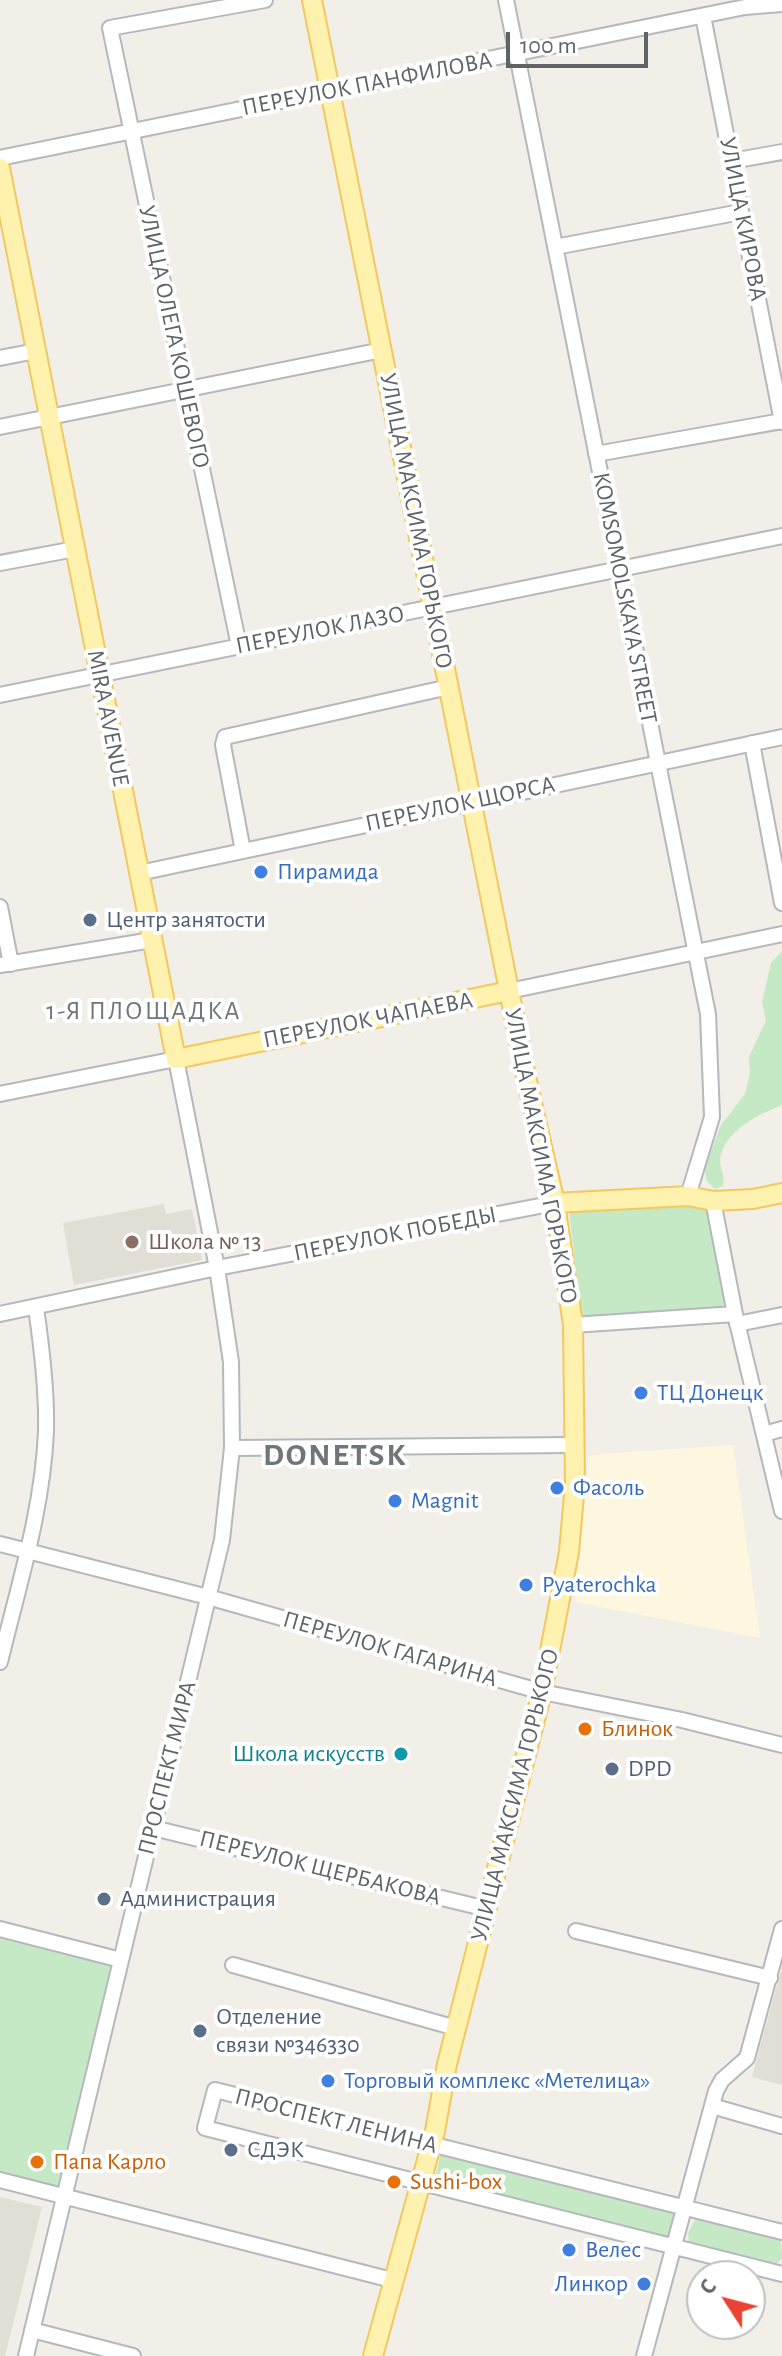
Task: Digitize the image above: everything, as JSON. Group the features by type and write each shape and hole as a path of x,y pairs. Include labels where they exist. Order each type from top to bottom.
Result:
{"main road":[{"name":"УЛИЦА МАКСИМА ГОРЬКОГО","path":"312,0 509,991 555,1203 573,1325 575,1484 569,1552 542,1692 456,2028 431,2145 373,2356"},
{"name":"MIRA AVENUE","path":"0,168 176,1059"},
{"name":"ПЕРЕУЛОК ЧАПАЕВА","path":"176,1059 509,991"},
{"path":"555,1203 688,1196 713,1201 753,1199 782,1193"}],"street":[{"name":"УЛИЦА ОЛЕГА КОШЕВОГО","path":"239,646 110,28 265,0"},
{"name":"KOMSOMOLSKAYA STREET","path":"506,0 708,1014 712,1117 688,1196"},
{"name":"ПЕРЕУЛОК ПАНФИЛОВА","path":"0,158 745,7 782,4"},
{"name":"УЛИЦА КИРОВА","path":"703,16 741,212 777,373 782,422"},
{"path":"732,161 782,152"},
{"path":"555,247 741,212"},
{"path":"0,427 382,350"},
{"path":"0,358 36,351"},
{"path":"596,454 782,422"},
{"name":"ПЕРЕУЛОК ЛАЗО","path":"0,695 782,536"},
{"path":"0,563 75,549"},
{"path":"243,851 230,793 223,745 225,737 449,687"},
{"name":"ПЕРЕУЛОК ЩОРСА","path":"139,873 782,737"},
{"path":"752,743 782,903"},
{"path":"0,907 6,964 152,940"},
{"name":"ПЕРЕУЛОК ЧАПАЕВА","path":"509,991 782,934"},
{"name":"ПЕРЕУЛОК ЧАПАЕВА","path":"0,1094 176,1059"},
{"name":"MIRA AVENUE","path":"176,1059 217,1268"},
{"path":"713,1201 736,1319 782,1511"},
{"name":"ПЕРЕУЛОК ПОБЕДЫ","path":"0,1314 217,1268 555,1203"},
{"name":"ПРОСПЕКТ МИРА","path":"26,2356 222,1540 232,1448 231,1362 217,1268"},
{"path":"0,1662 41,1484 46,1431 45,1379 36,1308"},
{"path":"573,1325 782,1315"},
{"path":"764,1434 782,1429"},
{"path":"232,1448 574,1445"},
{"name":"ПЕРЕУЛОК ГАГАРИНА","path":"0,1544 208,1597 542,1692 682,1720 782,1745"},
{"name":"ПЕРЕУЛОК ЩЕРБАКОВА","path":"153,1828 487,1909"},
{"path":"0,1929 121,1960"},
{"path":"644,2356 712,2106 722,2080 747,2058 782,1929"},
{"path":"576,1931 770,1978"},
{"path":"233,1965 456,2028"},
{"name":"ПРОСПЕКТ ЛЕНИНА","path":"782,2232 215,2090 205,2128 782,2274"},
{"path":"712,2106 782,2126"},
{"path":"0,2180 392,2280"},
{"path":"32,2330 133,2356"}],"shaded area":[{"name":"Школа № 13","path":"164,1204 166,1214 192,1209 202,1260 74,1285 63,1223"},
{"path":"733,1445 760,1638 575,1602 589,1455"},
{"path":"782,1966 782,2085 752,2077"},
{"path":"0,2197 42,2207 5,2356 0,2356"}],"green space":[{"path":"782,951 782,1105 746,1123 731,1136 720,1158 723,1186 715,1189 706,1180 705,1166 721,1125 745,1094 750,1073 749,1057 766,1020 762,1002 771,963"},
{"path":"697,1202 708,1208 728,1311 582,1321 569,1211"},
{"path":"0,1935 115,1963 59,2195 0,2181"},
{"path":"441,2152 675,2209 668,2239 434,2182"},
{"path":"696,2218 781,2240 782,2259 775,2265 766,2260 689,2242 688,2233"}],"place":[{"name":"Пирамида","path":"261,872"},
{"name":"Центр занятости","path":"90,920"},
{"name":"Школа № 13","path":"132,1242"},
{"name":"ТЦ Донецк","path":"641,1393"},
{"name":"Фасоль","path":"557,1488"},
{"name":"Magnit","path":"395,1501"},
{"name":"Pyaterochka","path":"526,1585"},
{"name":"Блинок","path":"585,1729"},
{"name":"Школа искусств","path":"401,1754"},
{"name":"DPD","path":"612,1769"},
{"name":"Администрация","path":"104,1899"},
{"name":"Отделение связи №346330","path":"200,2031"},
{"name":"Торговый комплекс «Метелица»","path":"328,2081"},
{"name":"СДЭК","path":"231,2150"},
{"name":"Папа Карло","path":"37,2162"},
{"name":"Sushi-box","path":"394,2182"},
{"name":"Велес","path":"569,2250"},
{"name":"Линкор","path":"644,2284"}],"district":[{"name":"1-Я ПЛОЩАДКА","path":"144,1011"},
{"name":"DONETSK","path":"335,1455"}]}
